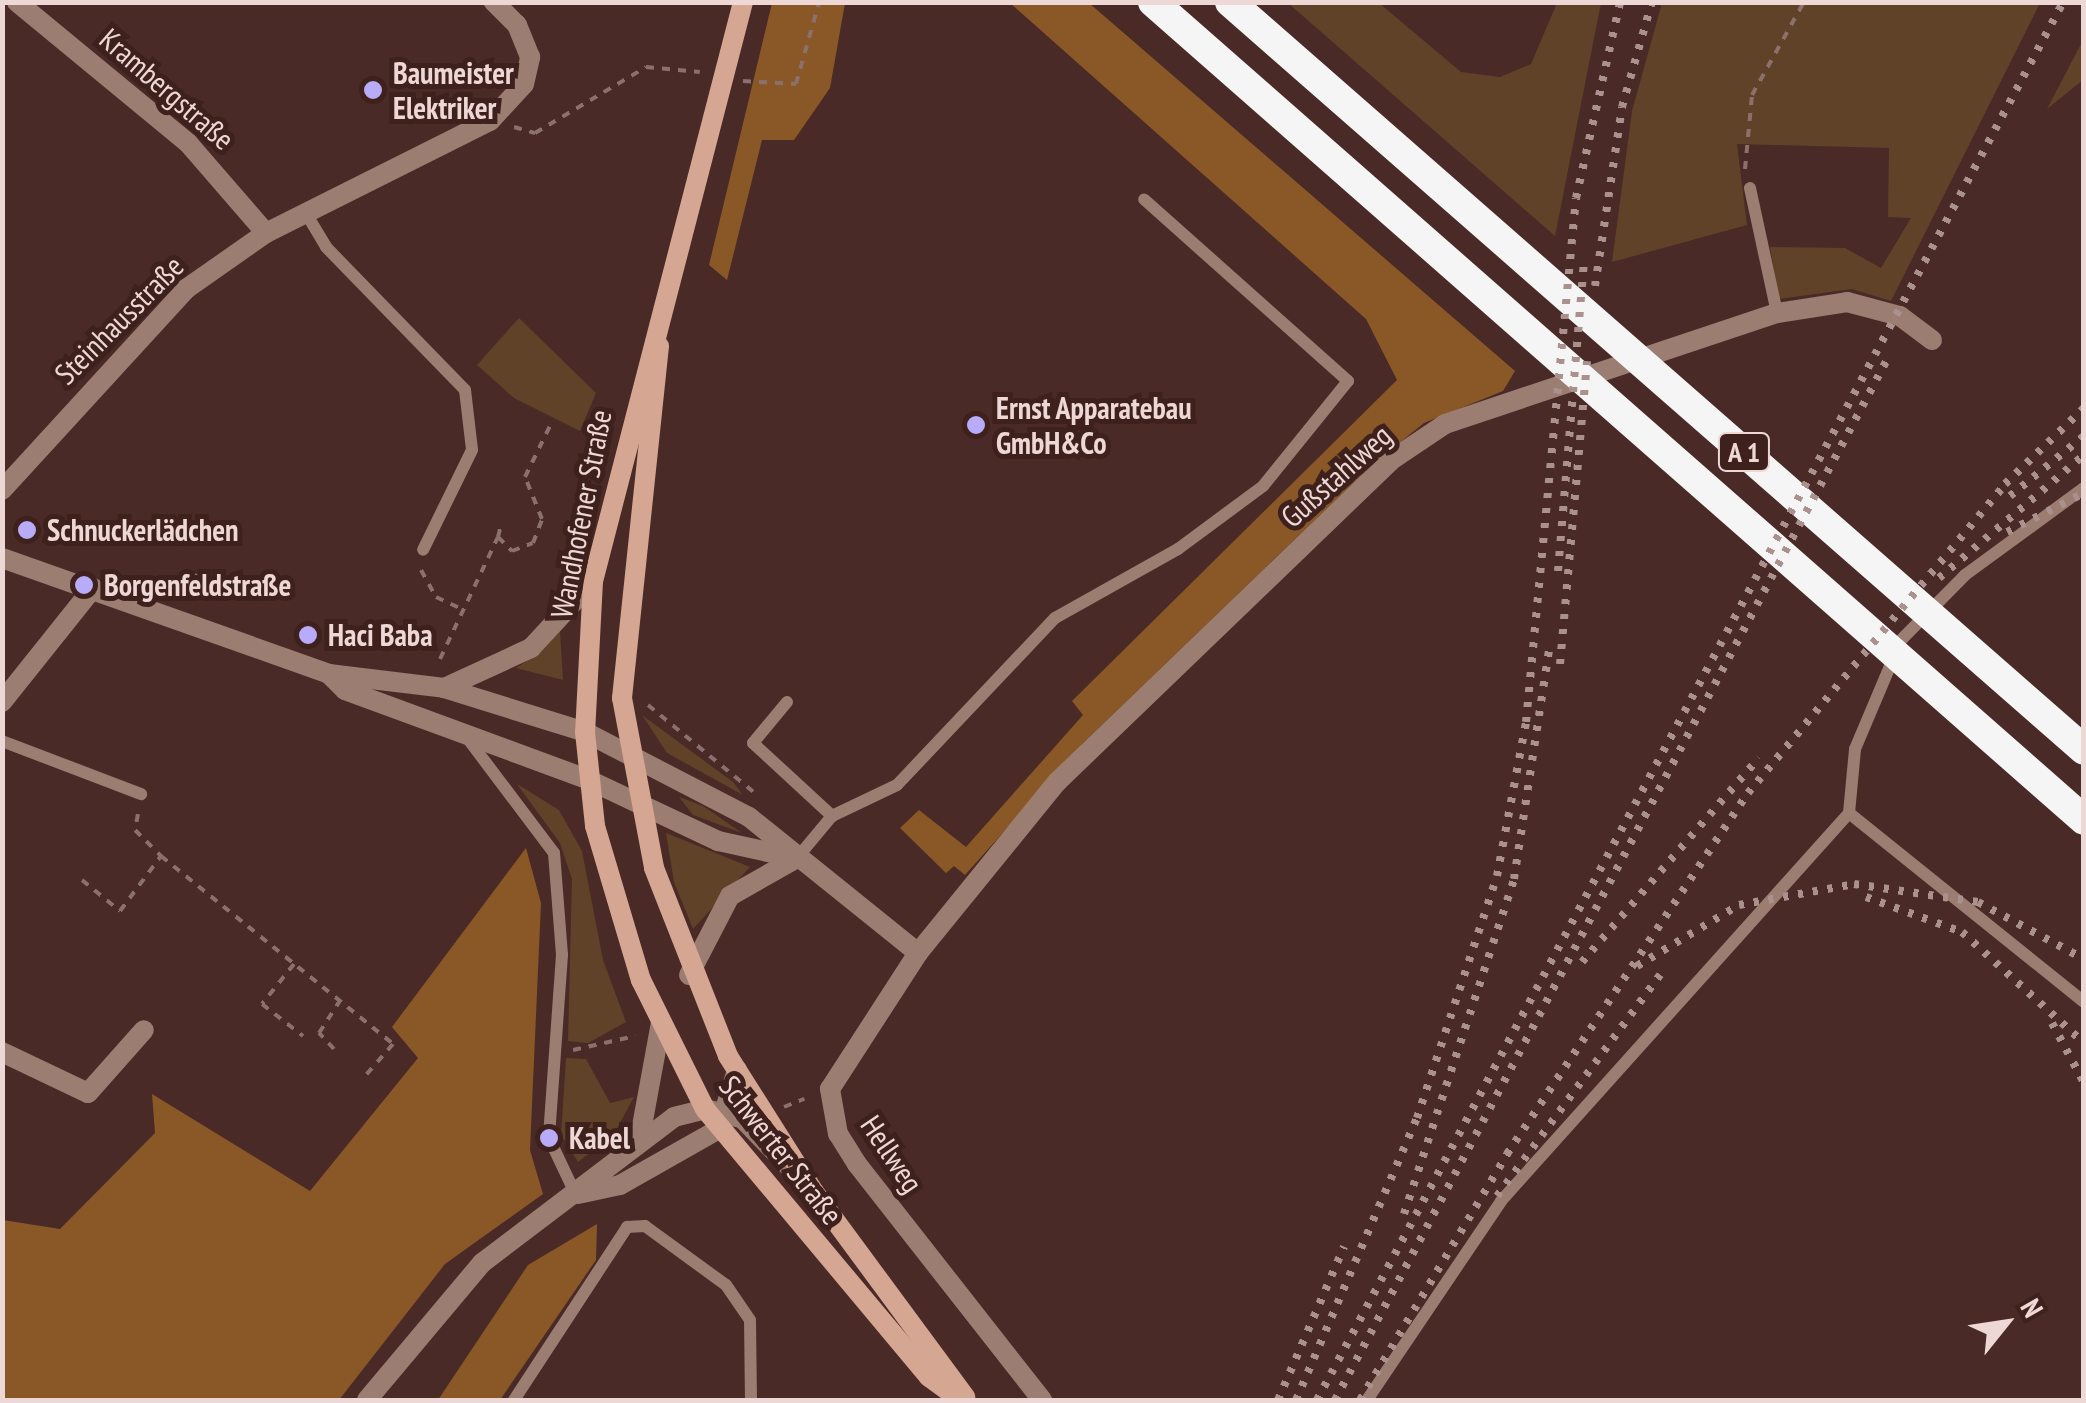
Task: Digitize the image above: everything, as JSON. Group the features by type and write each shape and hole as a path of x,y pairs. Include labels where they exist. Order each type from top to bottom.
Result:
{"highway":[{"name":"A 1","path":"1154,2 2084,820"},
{"name":"A 1","path":"1230,2 2084,750"}],"main road":[{"name":"Wandhofener Straße","path":"588,780 586,732 593,581 743,2"},
{"name":"Wandhofener Straße","path":"629,752 623,652 660,324"},
{"name":"Schwerter Straße","path":"629,752 638,801 690,975 737,1070 814,1192 964,1400"},
{"name":"Schwerter Straße","path":"588,780 614,898 661,1023 716,1116 930,1377 964,1400"}],"street":[{"name":"Krambergstraße","path":"16,2 188,142 266,233"},
{"name":"Steinhausstraße","path":"2,490 126,347 266,233 490,121 524,84 530,57 518,25 494,2"},
{"name":"Gußstahlweg","path":"918,953 1058,782 1390,462 1446,424 1777,313 1847,302 1900,316 1932,340"},
{"path":"2,558 329,674 444,688 586,732 749,817 918,953"},
{"path":"444,688 531,648 593,581"},
{"path":"2,702 92,588"},
{"path":"329,674 345,690 468,739 588,780 718,841 796,858"},
{"path":"690,975 730,896 796,858"},
{"name":"Hellweg","path":"918,953 830,1090 834,1119 857,1164 1042,1400"},
{"path":"640,1138 661,1023"},
{"path":"2,1052 88,1094 144,1030"},
{"path":"576,1195 634,1178 716,1116 737,1070"},
{"path":"367,1400 482,1263 576,1195 640,1138 716,1116"},
{"path":"716,1116 814,1192"}],"lane":[{"path":"1750,188 1777,313"},
{"path":"796,858 832,816 897,785 1055,618 1178,549 1263,486 1348,380 1144,199"},
{"path":"307,214 326,247 465,390 472,450 423,550"},
{"path":"1367,1400 1500,1201 1849,813 1855,749 1901,640 1966,575 2084,488"},
{"path":"787,702 753,742 832,816"},
{"path":"468,739 554,853 562,955 548,1138 576,1195"},
{"path":"2,740 142,794"},
{"path":"1849,813 2084,1002"},
{"path":"514,1400 627,1227 645,1226 726,1285 750,1320 751,1400"}],"path":[{"path":"785,90 802,73 819,2"},
{"path":"1750,188 1743,160 1752,95 1804,2"},
{"path":"490,121 534,133 628,75 667,65"},
{"path":"498,537 512,551 533,543 542,519 525,477 552,422"},
{"path":"440,659 501,525"},
{"path":"188,596 196,573"},
{"path":"419,574 436,597 462,609"},
{"path":"644,699 768,802"},
{"path":"142,794 134,830 393,1044 366,1075"},
{"path":"82,880 120,911 161,856"},
{"path":"294,964 262,1004 303,1036"},
{"path":"313,1040 340,1001"},
{"path":"270,1024 277,1016"},
{"path":"319,1032 334,1048"},
{"path":"566,1050 589,1052 635,1036"},
{"path":"780,1110 804,1099"}],"shaded area":[{"path":"772,3 845,3 830,88 794,140 762,140 727,280 709,265"},
{"path":"1010,3 1089,3 1515,371 1503,391 1424,423 1373,464 1082,744 965,875 954,866 946,873 900,828 919,810 966,847 1083,715 1072,701 1397,380 1366,319"},
{"path":"1288,3 1379,3 1461,72 1500,77 1531,64 1557,3 1601,3 1555,236"},
{"path":"1662,3 2040,3 1891,301 1852,289 1779,299 1770,247 1845,248 1881,268 1911,218 1888,217 1889,148 1737,144 1747,225 1612,262 1632,111"},
{"path":"2083,40 2083,80 2047,109"},
{"path":"519,318 596,393 580,431 514,398 477,365"},
{"path":"560,631 563,680 516,668 541,652"},
{"path":"642,715 733,782 743,795 667,753"},
{"path":"517,784 559,810 582,851 603,960 626,1022 588,1043 568,1041 572,879 560,843"},
{"path":"679,797 703,806 742,833 693,815"},
{"path":"666,833 750,867 693,929 674,882"},
{"path":"526,848 541,903 530,1150 543,1194 445,1264 339,1400 3,1400 3,1220 60,1229 155,1133 152,1094 310,1191 418,1058 392,1027"},
{"path":"566,1058 586,1059 610,1103 634,1097 614,1134 578,1162 561,1135"},
{"path":"597,1224 596,1260 500,1400 438,1400 528,1265"}],"railway":[{"path":"1296,1400 1417,1118 1497,876 1526,722 1576,198 1620,2"},
{"path":"1595,286 1622,107 1652,2"},
{"path":"1317,1400 2063,2"},
{"path":"1558,571 1584,262"},
{"path":"1335,1400 1890,354"},
{"path":"1560,664 1587,361"},
{"path":"1360,1400 1507,1154 1748,793 2005,484 2084,408"},
{"path":"2010,496 2084,436"},
{"path":"1939,578 2084,455"},
{"path":"2007,532 2084,493"},
{"path":"1404,1214 1514,879 1550,645"},
{"path":"1582,962 1759,758"},
{"path":"1637,966 1739,905 1854,884 1978,902 2084,959"},
{"path":"1866,897 1962,932 2084,1043"},
{"path":"1497,1196 1660,975"},
{"path":"2052,1023 2084,1083"},
{"path":"1278,1400 1344,1247"}],"place":[{"name":"Baumeister Elektriker","path":"373,90"},
{"name":"Ernst Apparatebau GmbH&Co","path":"976,425"},
{"name":"Schnuckerlädchen","path":"27,530"},
{"name":"Borgenfeldstraße","path":"84,585"},
{"name":"Haci Baba","path":"308,635"},
{"name":"Kabel","path":"549,1138"}]}
